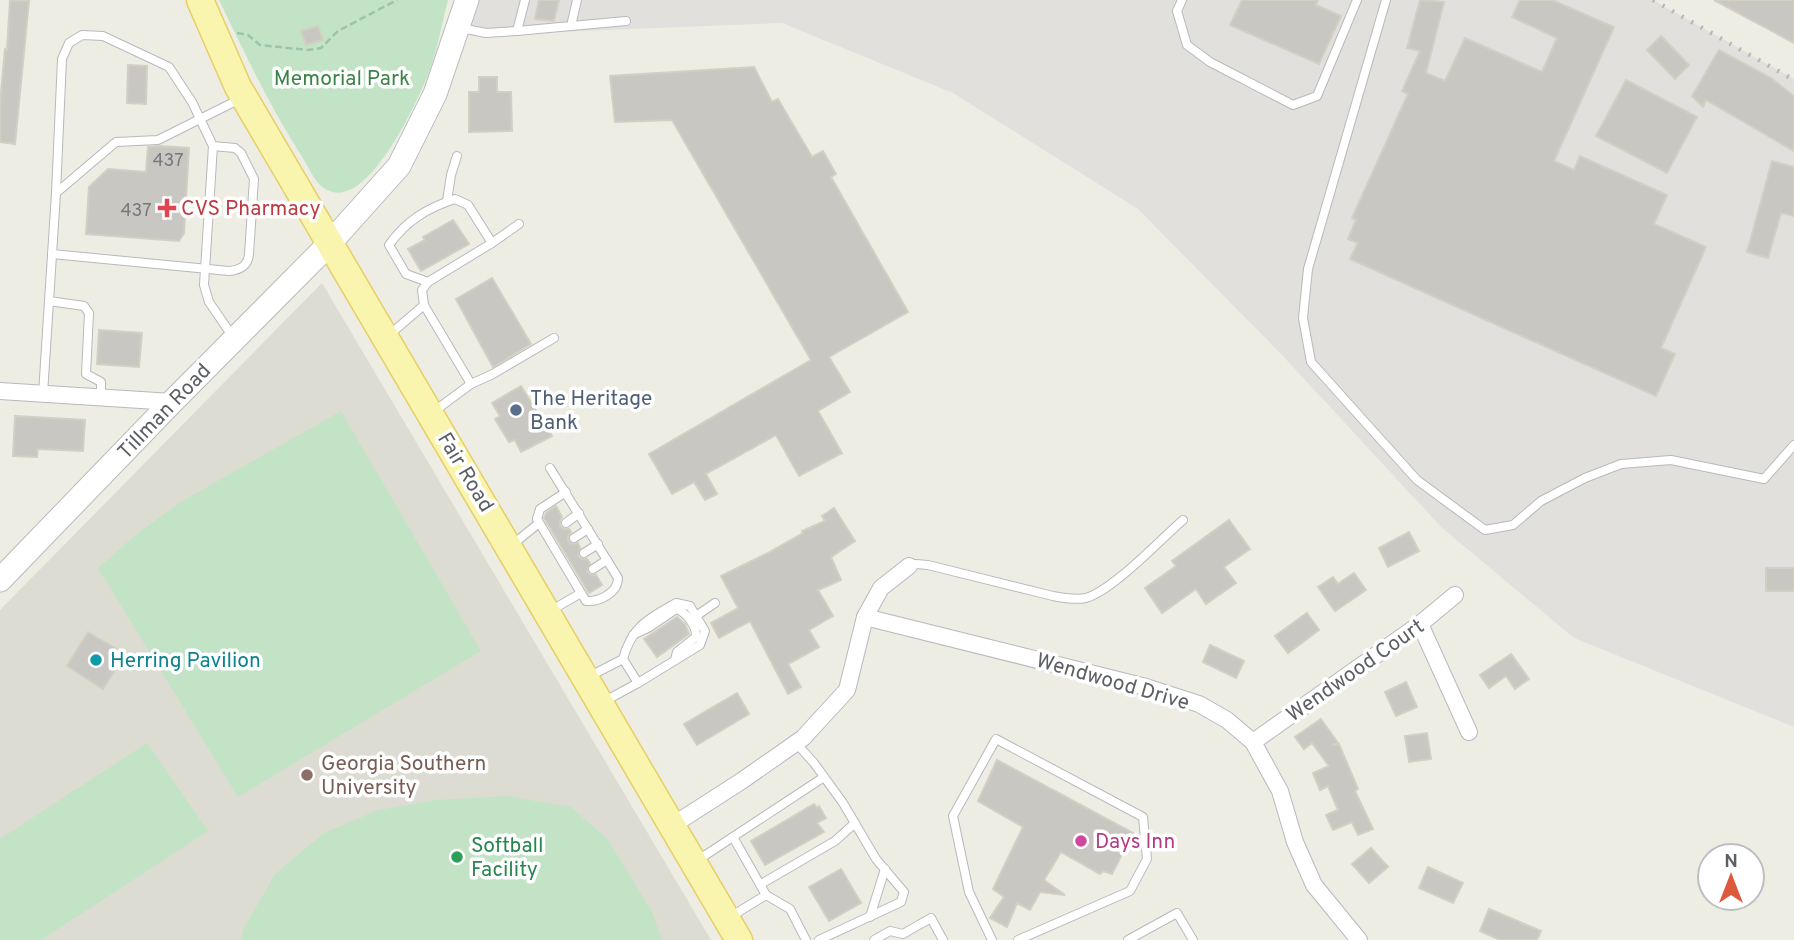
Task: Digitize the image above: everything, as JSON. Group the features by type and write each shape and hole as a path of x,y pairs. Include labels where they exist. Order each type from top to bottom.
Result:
{"main road":[{"name":"Fair Road","path":"200,0 244,97 733,929"}],"street":[{"name":"Tillman Road","path":"0,580 172,401 330,243 399,166 435,94 467,0"},
{"path":"0,391 172,401"},
{"path":"673,825 803,738 847,690 865,617 881,588 909,566"},
{"name":"Wendwood Court","path":"1253,742 1420,624 1455,595"},
{"name":"Wendwood Drive","path":"865,617 1146,687 1199,704 1227,720 1253,742 1280,792 1295,842 1314,885 1359,940"},
{"path":"1420,624 1469,732"}],"lane":[{"path":"517,31 525,0"},
{"path":"571,26 577,0"},
{"path":"1182,0 1177,11 1186,45 1210,62 1293,105 1317,96 1357,0"},
{"path":"1386,0 1308,269 1303,318 1311,362 1417,480 1485,530 1513,525 1541,501 1621,464 1671,460 1764,479 1794,445"},
{"path":"459,28 486,33 626,21"},
{"path":"43,394 62,59 69,43 82,35 103,36 169,67 201,120 213,146 204,285 209,302 234,339"},
{"path":"56,193 116,142 159,140 244,97"},
{"path":"52,254 237,271 248,261 254,179 240,153 234,148 213,146"},
{"path":"447,201 457,156"},
{"path":"428,282 406,274 389,245 398,233 431,206 454,198 468,205 492,243"},
{"path":"471,384 424,305 422,290 428,282 519,224"},
{"path":"49,301 84,306 89,313 86,374 101,382 101,397"},
{"path":"386,338 424,305"},
{"path":"431,413 471,384 554,338"},
{"path":"550,468 566,492 579,513 618,578 618,585 597,600 586,601 548,532 539,523 537,514 540,509 566,492"},
{"path":"566,523 579,513"},
{"path":"909,566 928,565 1053,596 1073,599 1087,597 1115,580 1183,520"},
{"path":"509,547 539,523"},
{"path":"574,538 588,528"},
{"path":"584,554 598,544"},
{"path":"593,569 607,560"},
{"path":"547,612 581,593"},
{"path":"601,703 638,684 700,645 705,631 690,606 676,603 641,624 627,642 623,659 638,684"},
{"path":"696,616 715,603"},
{"path":"633,635 676,609 682,611 696,630 696,637 677,652 675,660"},
{"path":"586,678 623,659"},
{"path":"992,940 970,892 953,816 996,739 1143,817 1147,859 1130,891 1018,940"},
{"path":"796,743 824,777 885,869 904,892 901,902 819,940"},
{"path":"694,863 824,777"},
{"path":"761,884 835,841 855,823"},
{"path":"733,837 766,895 790,909 806,940"},
{"path":"870,917 885,869"},
{"path":"733,929 766,895"},
{"path":"1128,940 1177,913 1194,940"},
{"path":"874,940 890,931 903,934 931,918 943,940"}],"path":[{"path":"218,41 240,32 260,45 309,50 321,48 338,31 397,0"}],"shaded area":[{"path":"467,0 1653,0 1794,79 1794,727 1574,638 1441,527 1282,355 1138,209 953,93 782,23 456,36"},
{"name":"Georgia Southern University","path":"322,283 711,940 0,940 0,610"}],"green space":[{"name":"Memorial Park","path":"219,0 448,0 425,82 398,136 369,176 353,188 337,193 321,186 315,179 268,98"},
{"path":"341,411 481,651 238,797 98,568 139,532 184,500"},
{"path":"147,743 208,831 41,940 0,940 0,839"},
{"name":"Softball Facility","path":"507,796 571,807 608,840 652,912 662,940 241,940 243,930 275,874 324,833 378,810 436,800"}],"building":[{"path":"10,0 29,1 15,144 0,142 0,103"},
{"path":"539,0 559,0 554,21 535,19"},
{"path":"1242,0 1318,0 1316,5 1341,16 1319,64 1230,25"},
{"path":"1420,0 1444,2 1426,73 1445,81 1465,38 1542,72 1557,38 1512,17 1520,0 1552,0 1614,27 1554,161 1574,170 1580,156 1667,195 1654,224 1706,247 1661,348 1675,354 1656,396 1350,259 1358,243 1348,239 1356,220 1352,218 1408,94 1402,91 1420,51 1407,48"},
{"path":"1714,0 1794,0 1794,43"},
{"path":"318,26 323,40 306,45 301,31"},
{"path":"1661,36 1689,65 1675,79 1647,50"},
{"path":"1719,50 1771,78 1794,96 1794,151 1706,100 1703,107 1692,96"},
{"path":"128,65 147,66 146,104 127,103"},
{"path":"754,67 772,102 778,99 812,157 823,151 836,174 831,177 908,312 829,357 850,392 818,411 842,453 799,476 776,435 706,474 717,494 705,500 694,482 672,494 649,454 811,360 672,120 615,122 610,76"},
{"path":"479,77 497,77 497,92 511,92 512,131 469,132 469,92 479,92"},
{"path":"1626,80 1697,117 1667,173 1596,136"},
{"name":"CVS Pharmacy","path":"148,147 189,148 184,233 179,241 86,234 89,187 108,169 146,172"},
{"path":"1772,161 1794,167 1794,216 1781,213 1768,258 1747,252"},
{"path":"453,220 469,244 421,271 408,249"},
{"path":"492,278 531,344 493,367 456,299"},
{"path":"99,330 142,333 139,367 97,364"},
{"name":"The Heritage Bank","path":"521,386 552,436 521,452 515,440 509,442 495,419 500,416 492,403"},
{"path":"15,416 85,420 83,451 38,449 37,457 13,456"},
{"path":"556,506 562,517 560,526 571,532 568,541 572,544 578,543 578,556 590,563 587,572 596,575 602,585 589,593 544,518 546,513"},
{"path":"834,508 855,541 831,557 841,580 818,590 833,616 809,630 819,647 788,664 801,687 788,694 750,621 719,638 711,623 738,608 721,576 825,521 822,516"},
{"path":"1229,520 1250,549 1224,567 1236,583 1206,604 1196,589 1162,613 1145,588 1176,566 1172,561"},
{"path":"1409,532 1419,551 1388,567 1379,548"},
{"path":"1766,568 1794,568 1794,591 1766,591"},
{"path":"1354,573 1366,590 1335,611 1318,587 1333,577 1338,584"},
{"path":"1307,613 1319,630 1288,653 1275,636"},
{"path":"677,617 685,624 689,634 657,657 644,639"},
{"name":"Herring Pavilion","path":"88,632 125,654 103,689 67,666"},
{"path":"1210,645 1244,661 1236,678 1203,662"},
{"path":"1511,654 1529,679 1515,689 1506,676 1489,688 1480,675"},
{"path":"1406,682 1417,707 1396,716 1385,692"},
{"path":"737,693 749,714 697,745 684,724"},
{"path":"1321,719 1338,743 1332,745 1339,744 1358,789 1355,791 1373,829 1358,835 1352,822 1333,830 1326,815 1338,810 1328,786 1320,790 1313,773 1329,766 1312,743 1304,749 1295,737"},
{"path":"1427,733 1431,759 1409,762 1405,736"},
{"name":"Days Inn","path":"997,760 1133,833 1112,874 1103,871 1100,874 1061,852 1044,880 1065,895 1040,892 1030,910 1017,903 1007,927 990,918 1004,897 993,889 1023,827 978,801"},
{"path":"814,804 817,808 819,806 826,818 817,823 824,832 765,865 751,841"},
{"path":"1371,848 1388,867 1369,883 1352,864"},
{"path":"1428,867 1463,883 1453,903 1419,888"},
{"path":"841,869 861,903 829,921 809,887"},
{"path":"1489,909 1541,931 1537,940 1500,940 1480,931"}],"railway":[{"path":"1653,0 1794,80"}],"place":[{"name":"CVS Pharmacy","path":"167,208"},
{"name":"The Heritage Bank","path":"516,410"},
{"name":"Herring Pavilion","path":"96,660"},
{"name":"Georgia Southern University","path":"307,775"},
{"name":"Days Inn","path":"1081,841"},
{"name":"Softball Facility","path":"457,857"}]}
